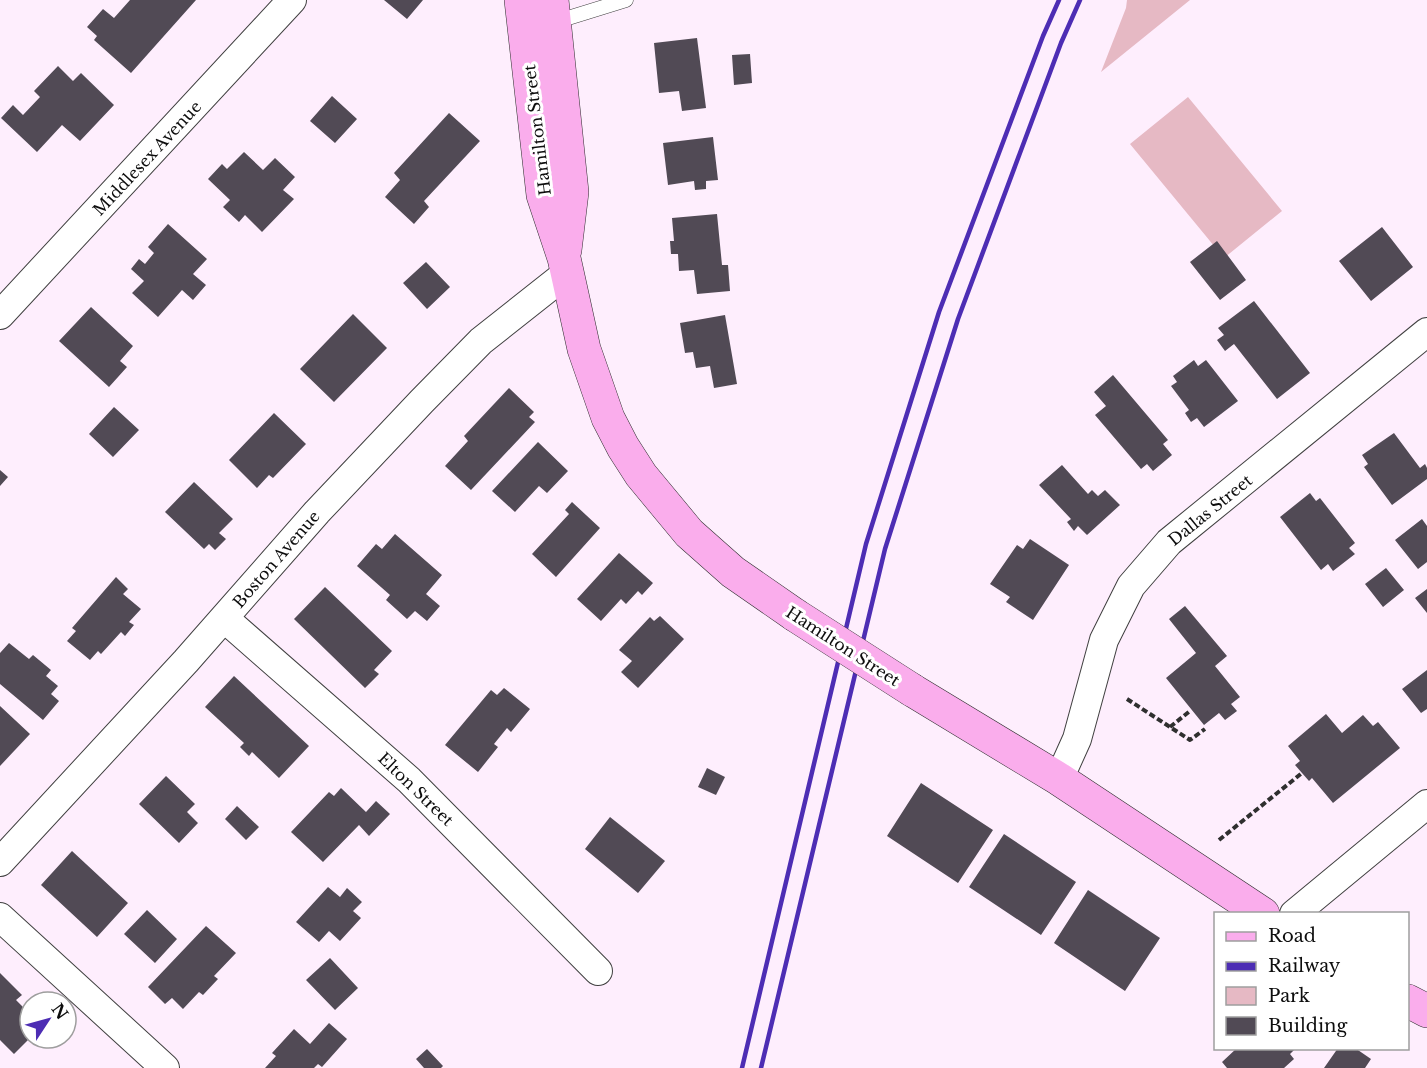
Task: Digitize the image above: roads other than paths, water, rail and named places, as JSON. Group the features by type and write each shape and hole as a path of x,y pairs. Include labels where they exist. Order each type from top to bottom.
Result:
{"main road":[{"name":"Hamilton Street","path":"521,0 543,195 566,265 580,332 595,384 608,418 623,447 668,509 704,548 733,572 795,615 912,690 1059,779 1260,912"},
{"name":"Hamilton Street","path":"553,11 572,192 566,265"},
{"path":"1409,1002 1427,1011"}],"street":[{"name":"Middlesex Avenue","path":"0,315 292,0"},
{"name":"Boston Avenue","path":"0,862 224,618 317,512 451,370 566,265"},
{"name":"Dallas Street","path":"1059,779 1077,740 1104,640 1131,586 1169,542 1427,332"},
{"name":"Elton Street","path":"224,618 409,780 598,970"},
{"path":"1296,912 1427,804"},
{"path":"0,917 165,1068"}],"lane":[{"path":"553,11 626,0"}],"railway":[{"path":"742,1068 866,544 939,312 1043,36 1059,0"},
{"path":"761,1068 885,549 958,319 1061,43 1080,0"}]}
